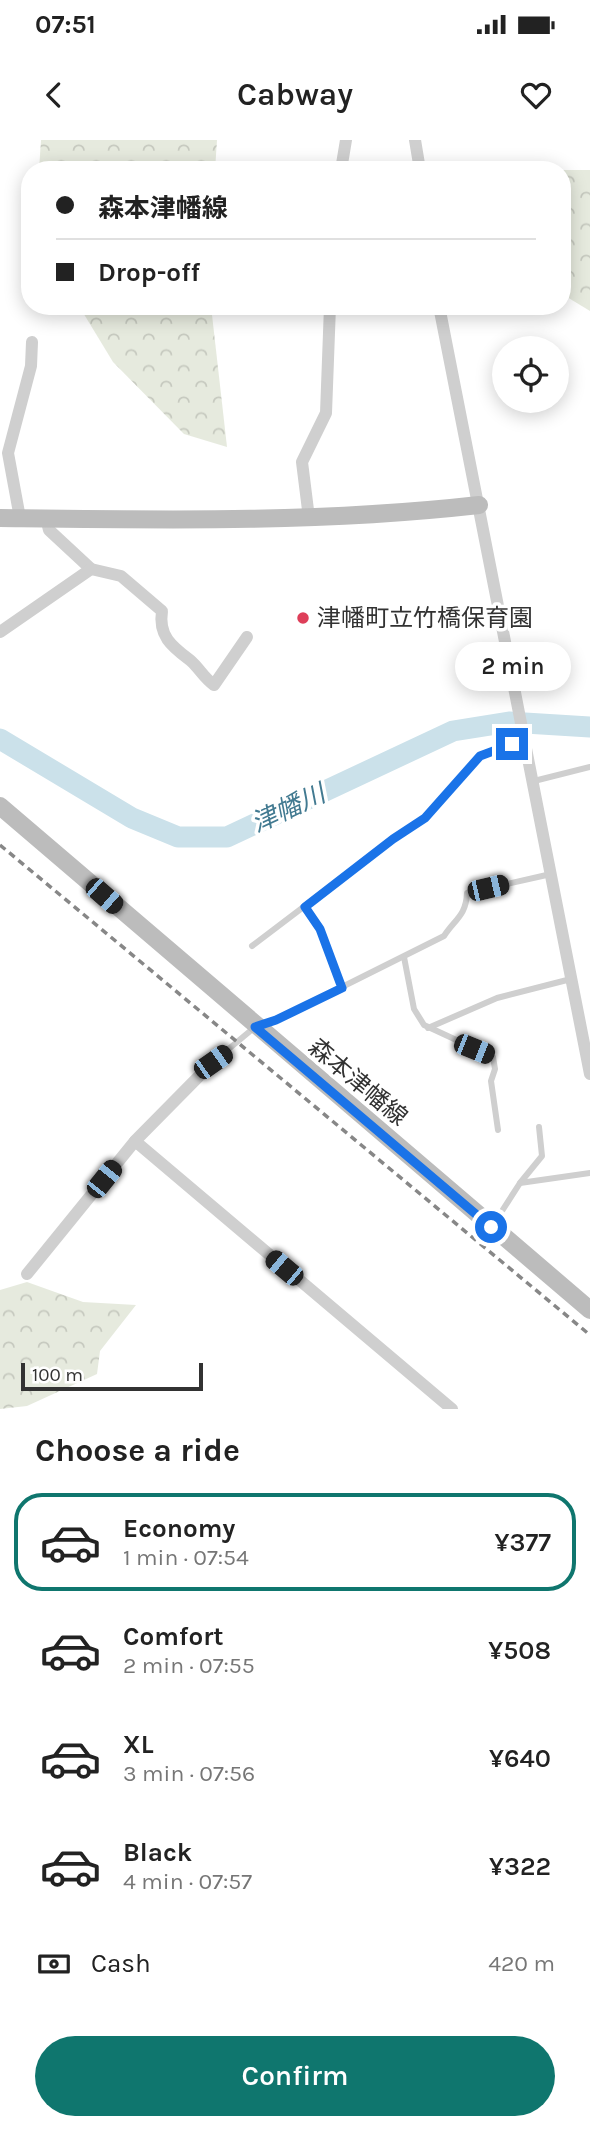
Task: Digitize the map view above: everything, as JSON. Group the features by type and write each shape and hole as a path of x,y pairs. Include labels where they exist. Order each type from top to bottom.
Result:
{"main road":[{"path":"0,518 309,518 391,515 479,505"},
{"name":"森本津幡線","path":"0,806 255,1027 590,1310"}],"street":[{"path":"342,161 346,140"},
{"path":"415,140 418,161"},
{"path":"309,518 302,461 326,413 330,315"},
{"path":"441,315 572,979 587,1037 590,1074"},
{"path":"20,518 8,453 31,366 32,342"},
{"path":"46,518 49,530 91,569 121,576 162,611 160,624 176,652 193,662 201,676 214,685 247,637"},
{"path":"0,632 91,569"},
{"path":"27,1274 135,1141 213,1062"},
{"path":"135,1141 452,1409"}],"lane":[{"path":"252,946 393,839 425,818 480,756 525,740"},
{"path":"534,781 590,767"},
{"path":"213,1062 255,1027 276,1020 444,936 460,921 467,906 467,893 551,874"},
{"path":"305,907 320,929 342,988"},
{"path":"404,957 414,1009 428,1028 493,1057 495,1069 491,1081 498,1130"},
{"path":"428,1028 488,1001 572,979"},
{"path":"491,1227 520,1183 542,1156 539,1127"},
{"path":"520,1183 590,1172"}],"green space":[{"path":"41,140 217,140 216,161 40,161"},
{"path":"571,170 590,170 590,311 571,299"},
{"path":"84,315 212,315 227,447 184,434 113,362"},
{"path":"27,1282 83,1302 136,1305 100,1351 97,1374 27,1406 0,1409 0,1290"}],"waterway":[{"name":"津幡川","path":"0,739 132,818 178,837 227,837 453,731 509,722 590,727"}],"railway":[{"path":"0,845 590,1335"}],"place":[{"name":"津幡町立竹橋保育園","path":"303,618"}],"route":[{"path":"491,1227 255,1027 276,1020 342,988 320,929 305,907 393,839 425,818 480,756 512,744"}]}
